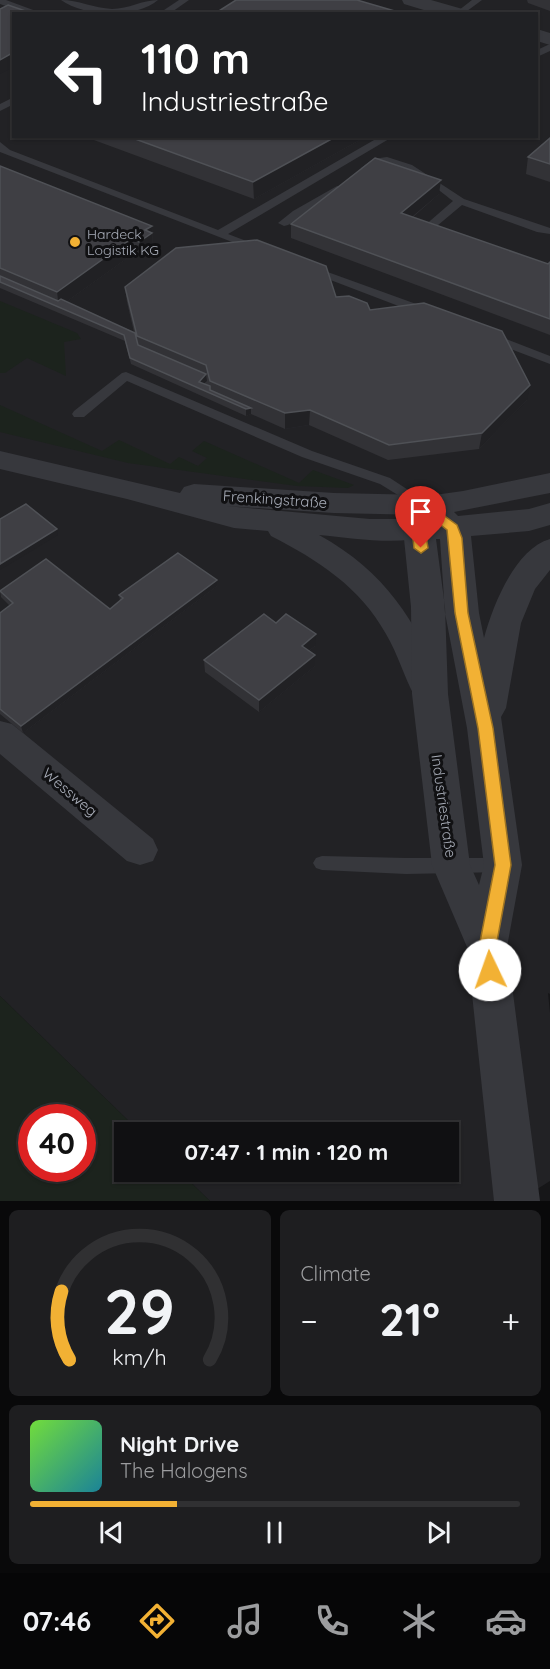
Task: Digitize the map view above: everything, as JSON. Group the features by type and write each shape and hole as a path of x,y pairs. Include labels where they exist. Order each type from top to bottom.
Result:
{"street":[{"path":"411,0 455,12"},
{"name":"Frenkingstraße","path":"0,460 128,489 234,518 370,530 421,517"},
{"path":"421,517 464,501 550,483"},
{"name":"Frenkingstraße","path":"128,489 334,503 421,517"},
{"path":"421,517 453,528 529,520 550,514"},
{"name":"Industriestraße","path":"421,517 428,607 430,694 452,864 488,947"},
{"name":"Industriestraße","path":"267,522 328,554 376,592 394,616 412,648 430,694"},
{"name":"Industriestraße","path":"453,528 460,568 462,613 485,728 503,865 488,947 517,1201"},
{"name":"Industriestraße","path":"485,728 501,627 513,598 534,565 550,549"},
{"name":"Wessweg","path":"0,734 141,850"}],"lane":[{"path":"65,0 96,10 118,12 138,9 154,0"},
{"path":"165,12 185,0"},
{"path":"460,12 478,0"},
{"path":"0,1 34,12"},
{"path":"219,234 386,138"},
{"path":"0,145 6,152 274,255"},
{"path":"284,224 302,208 323,199 378,160 389,159 407,166 460,201 550,231"},
{"path":"427,229 460,201"},
{"path":"296,263 439,317"},
{"path":"483,334 550,360"},
{"path":"79,414 126,376 307,454 385,481 421,517"},
{"path":"322,863 406,866 503,865"}],"shaded area":[{"path":"0,0 550,0 550,994 548,993 550,1181 518,1201 210,1201 190,1182 459,1182 459,1122 130,1122 0,996"},
{"path":"0,301 77,333 81,339 64,342 66,376 27,358 5,373 0,373"},
{"path":"0,405 102,451 119,440 170,464 179,457 198,466 207,458 192,451 204,441 299,483 313,470 354,485 348,488 297,486 128,463 0,432"},
{"path":"0,996 130,1122 114,1122 114,1182 190,1182 210,1201 0,1201"}],"building":[{"path":"236,0 357,0 398,12 217,12"},
{"path":"8,5 28,12 12,12 12,53 0,60 0,9"},
{"path":"132,138 333,138 253,182"},
{"path":"550,138 550,164 528,157"},
{"path":"375,158 441,180 401,213 548,264 550,262 550,319 291,224"},
{"name":"Hardeck Logistik KG","path":"0,166 152,226 145,230 152,233 139,242 131,239 57,292 0,268"},
{"path":"257,240 326,266 336,297 349,296 367,303 370,310 424,303 502,331 530,385 482,433 389,445 310,410 285,413 210,381 206,365 137,336 125,287 176,248"},
{"path":"0,276 58,301 61,299 135,333 138,345 206,374 199,382 210,386 210,390 251,408 246,409 130,358 124,335 0,282"},
{"path":"26,504 57,529 0,564 0,519"},
{"path":"178,553 217,580 21,726 0,709 0,613 13,603 0,591 46,559 110,609 123,598 119,595"},
{"path":"264,614 276,623 286,614 316,634 302,646 315,655 259,700 204,660"}],"place":[{"name":"Hardeck Logistik KG","path":"75,242"}],"route":[{"path":"421,548 419,529 424,505 453,528 456,538 462,613 485,728 503,865 488,947 490,970"}]}
